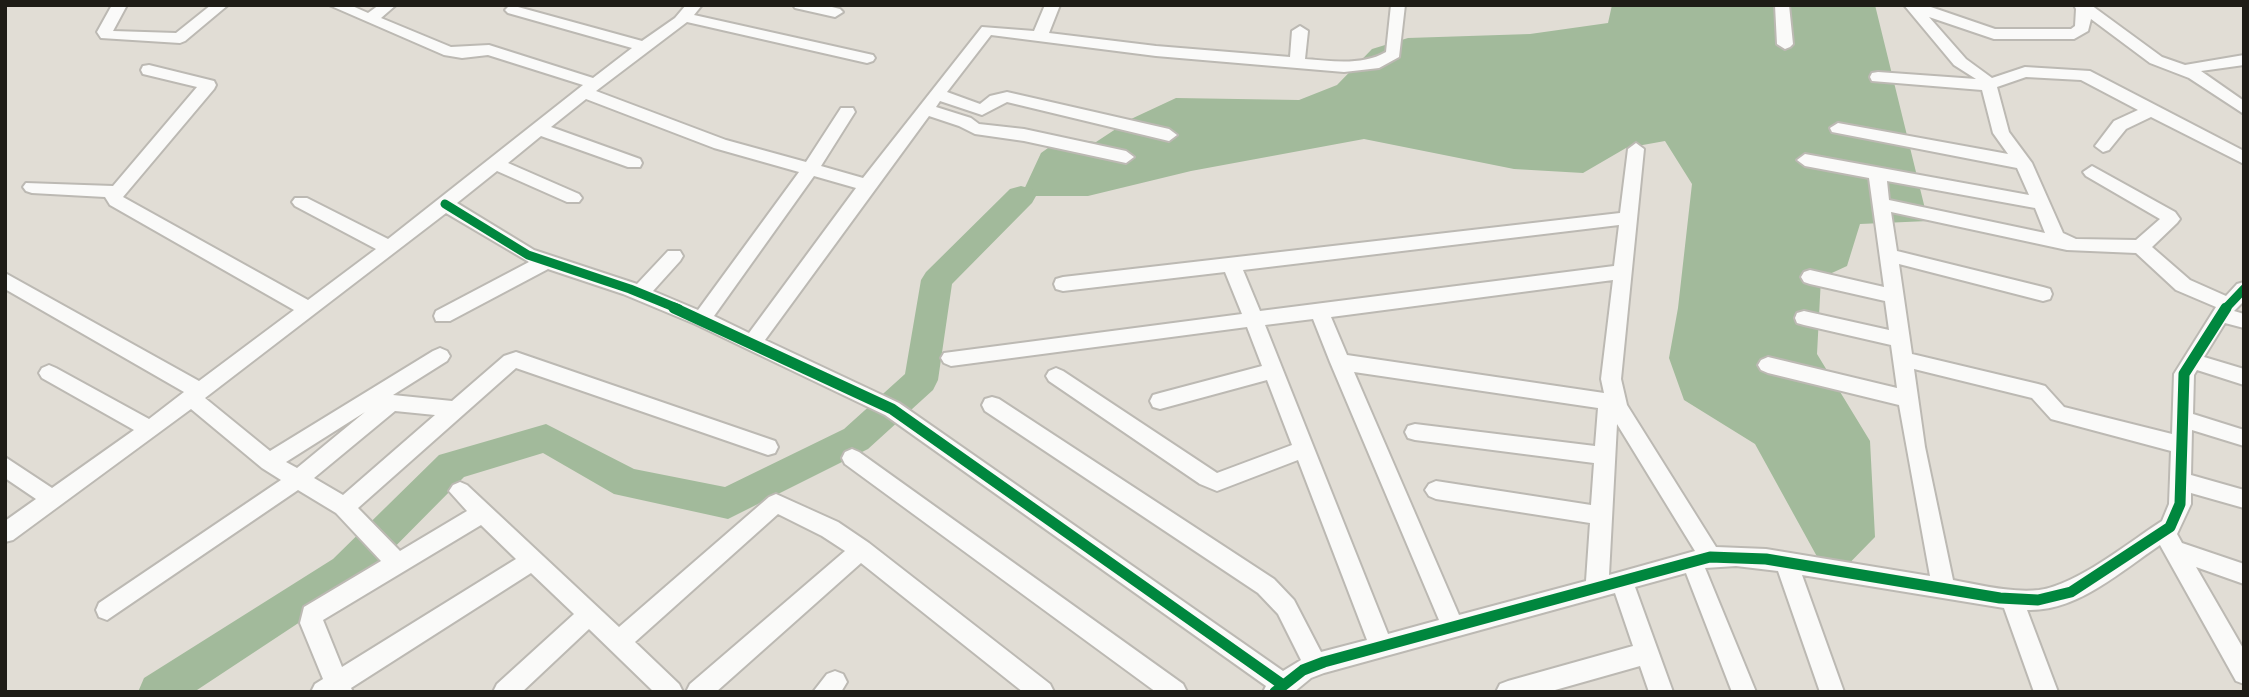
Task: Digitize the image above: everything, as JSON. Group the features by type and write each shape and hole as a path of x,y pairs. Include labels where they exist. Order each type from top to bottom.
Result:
{"street":[{"path":"120,5 105,32 106,35 180,38 221,5"},
{"path":"337,5 449,52 489,50 590,88 720,144 867,185"},
{"path":"370,19 389,5"},
{"path":"800,5 835,12"},
{"path":"1040,35 1053,5"},
{"path":"753,342 983,32 994,29 1156,51 1352,67 1386,61 1394,54 1398,5"},
{"path":"1782,5 1785,44"},
{"path":"1911,5 1981,31 2007,36 2074,34 2083,28 2082,6"},
{"path":"1911,5 1960,62 1977,71 1988,85 2001,133 2024,163 2056,237 2067,244"},
{"path":"2082,6 2156,60 2195,74 2244,109"},
{"path":"513,10 645,46"},
{"path":"5,533 150,429 389,248 690,11 867,58"},
{"path":"1297,63 1300,31"},
{"path":"2195,74 2191,68 2194,66 2244,60"},
{"path":"149,70 208,85 113,197 308,309"},
{"path":"1878,77 1988,85 2025,72 2084,75 2244,158"},
{"path":"936,94 982,110 1001,98 1012,98 1168,135"},
{"path":"924,109 965,122 975,129 1024,135 1126,157"},
{"path":"2103,146 2120,125 2152,110"},
{"path":"702,319 811,168 847,112"},
{"path":"1838,128 2024,163"},
{"path":"539,129 634,163"},
{"path":"1597,588 1605,456 1612,402 1611,379 1636,149"},
{"path":"1805,160 2041,203"},
{"path":"495,164 573,198"},
{"path":"2092,172 2171,219 2140,247"},
{"path":"1877,173 1908,399 1943,588"},
{"path":"32,187 115,192"},
{"path":"301,202 389,248"},
{"path":"445,204 528,255 640,293 702,319 892,409 1279,689 1303,670 1316,665 1701,560 1736,555 1943,588 2038,600 2071,592 2170,540"},
{"path":"1881,204 2067,244 2140,247 2183,285 2244,321"},
{"path":"1063,284 1629,218"},
{"path":"1888,255 2043,294"},
{"path":"640,293 674,256"},
{"path":"443,316 545,262"},
{"path":"1232,265 1381,646"},
{"path":"951,358 1623,272"},
{"path":"1810,277 1894,296"},
{"path":"5,280 195,395 269,462 344,507 397,563"},
{"path":"2244,289 2225,309 2184,374 2180,504 2170,527 2170,540 2238,653 2244,673"},
{"path":"1318,309 1453,627"},
{"path":"1804,318 2031,390 2042,395 2058,413 2182,445"},
{"path":"269,462 440,356"},
{"path":"344,507 505,363 516,360 768,447"},
{"path":"2192,361 2244,377"},
{"path":"1340,362 1612,402"},
{"path":"1768,365 1908,399"},
{"path":"1160,401 1273,371"},
{"path":"49,373 150,429"},
{"path":"1056,376 1208,478 1217,481 1304,449"},
{"path":"1612,402 1701,560 1744,692"},
{"path":"107,610 298,479 391,403 454,409"},
{"path":"992,405 1266,586 1286,607 1316,665"},
{"path":"2183,419 2244,438"},
{"path":"1415,432 1605,456"},
{"path":"852,458 1175,692"},
{"path":"5,466 52,499"},
{"path":"2181,481 2244,499"},
{"path":"1436,490 1601,516"},
{"path":"460,491 671,692"},
{"path":"619,642 776,503 830,530 861,550 1042,692"},
{"path":"483,513 312,614 311,623 334,689 533,560"},
{"path":"2170,540 2244,574"},
{"path":"698,692 861,550"},
{"path":"1786,562 1832,692"},
{"path":"1622,581 1661,692"},
{"path":"2012,598 2046,692"},
{"path":"505,692 590,614"},
{"path":"1508,692 1647,653"}],"shaded area":[{"path":"1612,5 1875,5 1928,221 1860,224 1847,266 1821,278 1817,354 1870,441 1875,537 1831,582 1755,444 1684,400 1669,358 1678,308 1692,184 1665,141 1626,148 1583,173 1514,169 1364,139 1191,171 1088,196 1021,196 1041,153 1062,138 1096,142 1131,119 1176,98 1299,100 1337,85 1372,49 1408,38 1530,34 1608,23"}],"waterway":[{"path":"158,692 346,571 452,466 546,438 627,483 728,503 856,439 921,380 937,280 1021,196"}],"cycle path":[{"path":"445,204 528,255 630,289 702,319 892,409 1283,685"},
{"path":"1275,692 1303,670 1324,662 1710,557 1766,559 2000,598 2038,600 2071,592 2170,527 2180,504 2184,374 2220,314 2244,289"}]}
